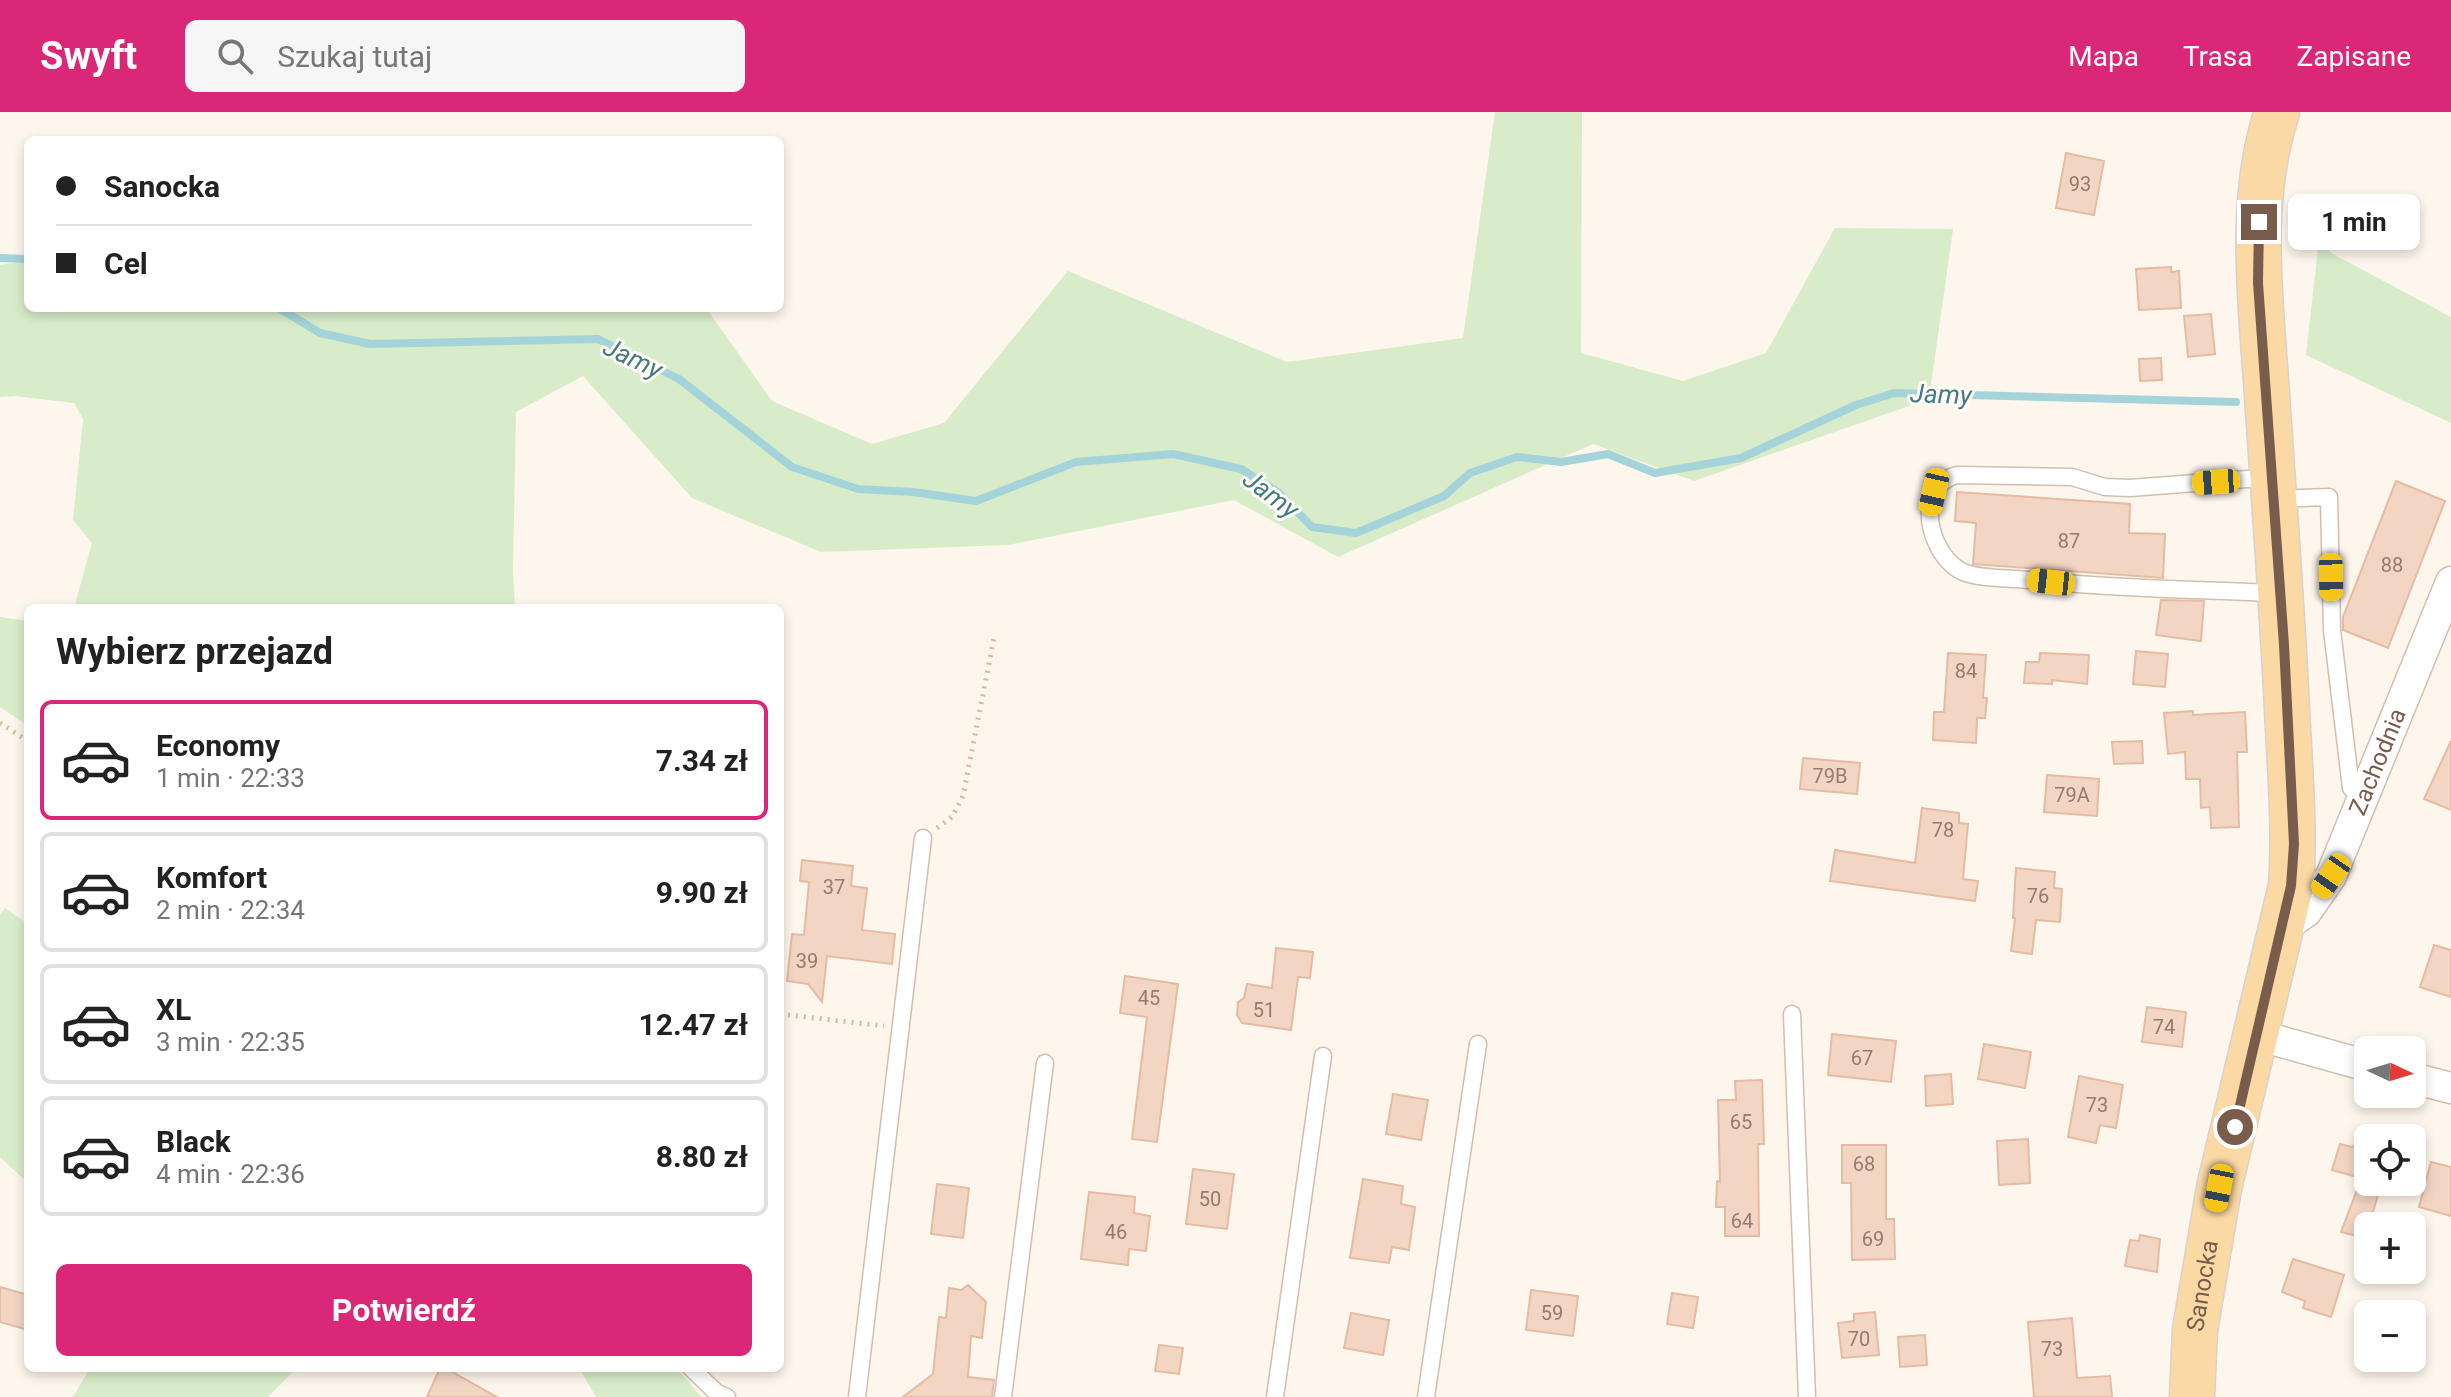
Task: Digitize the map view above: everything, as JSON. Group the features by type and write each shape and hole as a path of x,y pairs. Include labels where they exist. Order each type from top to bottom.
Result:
{"main road":[{"name":"Sanocka","path":"2192,1397 2195,1330 2219,1188 2282,928 2291,886 2294,844 2258,283 2264,172 2277,112"}],"street":[{"name":"Zachodnia","path":"2282,928 2306,912 2331,876 2451,582"},
{"path":"2257,1035 2354,1062"},
{"path":"2426,1082 2451,1088"}],"lane":[{"path":"2280,593 2076,584 1963,572 1947,560 1935,541 1930,510 1934,492 1946,478 1957,475 2072,477 2105,487 2273,488 2329,497 2335,657 2351,788 2363,798"},
{"path":"857,1397 923,838"},
{"path":"1792,1014 1807,1397"},
{"path":"1426,1397 1478,1044"},
{"path":"1275,1397 1323,1056"},
{"path":"1003,1397 1045,1063"},
{"path":"695,1372 717,1393 727,1397"}],"path":[{"path":"923,838 952,817 963,796 994,638"},
{"path":"0,723 24,738"},
{"path":"784,1014 900,1028"}],"green space":[{"path":"1495,112 1582,112 1581,353 1683,381 1766,353 1835,228 1953,229 1929,399 1694,481 1593,444 1338,557 1234,500 1008,545 821,552 692,498 583,376 516,412 515,604 75,604 92,543 73,520 83,419 74,403 0,397 0,265 24,261 24,312 709,312 772,401 872,444 944,423 1068,271 1287,362 1463,338"},
{"path":"2320,230 2331,253 2451,317 2451,423 2306,355"},
{"path":"0,617 24,620 24,723 0,707"},
{"path":"5,908 24,921 24,1179 0,1157 0,915"},
{"path":"88,1372 293,1372 268,1397 73,1397"},
{"path":"581,1372 680,1372 701,1397 596,1397"}],"building":[{"path":"2066,153 2104,161 2094,215 2056,208"},
{"path":"2171,267 2171,272 2179,271 2181,308 2139,310 2136,269"},
{"path":"2211,314 2215,354 2188,357 2184,316"},
{"path":"2161,358 2162,380 2140,381 2139,359"},
{"path":"2396,481 2445,501 2388,648 2343,630 2343,617"},
{"path":"1957,492 2130,504 2129,533 2165,534 2163,578 1973,564 1976,523 1955,521"},
{"path":"2161,600 2204,601 2201,641 2156,635"},
{"path":"2136,651 2168,654 2165,687 2133,684"},
{"path":"1948,653 1986,655 1985,718 1977,718 1976,743 1933,740 1934,712 1944,712"},
{"path":"2040,653 2089,655 2087,684 2052,680 2052,684 2024,683 2026,662 2039,662"},
{"path":"2193,711 2193,715 2245,712 2247,752 2237,752 2239,827 2211,828 2210,807 2201,808 2200,779 2186,779 2185,752 2168,754 2164,713"},
{"path":"2142,741 2143,763 2114,764 2112,742"},
{"path":"2451,741 2451,810 2424,799"},
{"path":"1803,758 1860,763 1857,794 1800,789"},
{"path":"2047,775 2099,779 2097,816 2044,812"},
{"path":"1922,808 1959,813 1959,823 1968,824 1963,879 1978,881 1975,901 1830,881 1835,850 1915,863"},
{"path":"802,860 853,866 851,886 867,888 862,930 895,934 892,964 827,956 822,1002 808,984 787,981 792,934 804,935 809,882 800,881"},
{"path":"2016,868 2055,872 2054,888 2062,889 2060,922 2036,920 2032,954 2011,951"},
{"path":"2434,945 2451,950 2451,997 2420,987"},
{"path":"1276,948 1313,952 1310,978 1298,977 1291,1030 1242,1023 1237,1015 1238,1002 1244,998 1247,984 1272,988"},
{"path":"1125,976 1178,984 1157,1142 1132,1139 1147,1017 1120,1013"},
{"path":"2147,1007 2186,1012 2182,1047 2142,1042"},
{"path":"1832,1034 1896,1041 1891,1082 1828,1075"},
{"path":"1984,1044 2031,1052 2025,1088 1978,1079"},
{"path":"1951,1074 1953,1104 1926,1106 1925,1076"},
{"path":"2079,1076 2123,1085 2116,1128 2100,1125 2096,1143 2068,1137"},
{"path":"1762,1080 1764,1144 1758,1144 1759,1236 1725,1236 1725,1207 1716,1207 1717,1181 1720,1182 1718,1100 1736,1100 1735,1081"},
{"path":"1393,1094 1428,1100 1421,1140 1386,1134"},
{"path":"2028,1139 2030,1183 1999,1185 1997,1141"},
{"path":"2340,1144 2354,1145 2354,1176 2332,1170"},
{"path":"1842,1145 1886,1145 1886,1219 1894,1219 1895,1259 1852,1260 1851,1183 1842,1183"},
{"path":"2431,1162 2451,1167 2451,1216 2419,1207 2422,1196 2426,1196"},
{"path":"1193,1169 1234,1174 1227,1229 1186,1224"},
{"path":"1363,1179 1403,1186 1401,1204 1415,1207 1409,1250 1392,1247 1389,1263 1350,1258"},
{"path":"937,1184 969,1188 963,1238 931,1234"},
{"path":"1089,1192 1135,1197 1134,1213 1150,1216 1146,1251 1129,1249 1128,1265 1081,1259"},
{"path":"2355,1196 2378,1196 2373,1212 2354,1212 2354,1235 2341,1232"},
{"path":"2140,1235 2160,1239 2157,1272 2125,1266 2130,1240 2139,1241"},
{"path":"2293,1259 2344,1275 2331,1317 2303,1308 2305,1301 2282,1292"},
{"path":"968,1285 986,1302 982,1338 971,1336 968,1377 994,1380 992,1397 903,1397 933,1374 939,1317 946,1318 949,1288 961,1290"},
{"path":"0,1287 24,1294 24,1329 0,1322"},
{"path":"1531,1290 1578,1296 1573,1336 1526,1330"},
{"path":"1672,1293 1698,1297 1693,1328 1667,1324"},
{"path":"1875,1312 1879,1355 1842,1358 1838,1323 1854,1321 1854,1314"},
{"path":"1351,1313 1389,1320 1383,1355 1344,1348"},
{"path":"2072,1318 2077,1378 2110,1376 2112,1397 2034,1397 2028,1322"},
{"path":"1925,1335 1927,1365 1900,1367 1898,1337"},
{"path":"1159,1345 1183,1348 1179,1374 1155,1371"},
{"path":"438,1372 452,1372 497,1397 427,1397"}],"waterway":[{"name":"Jamy","path":"0,258 24,259"},
{"name":"Jamy","path":"286,312 320,333 370,344 598,339 679,379 792,467 858,489 913,492 976,501 1076,462 1173,454 1241,469 1279,493 1312,527 1356,533 1444,496 1470,473 1517,457 1561,462 1608,454 1655,473 1741,458 1856,405 1894,393 2236,402"}],"route":[{"path":"2235,1127 2291,886 2294,844 2284,645 2258,283 2259,222"}]}
